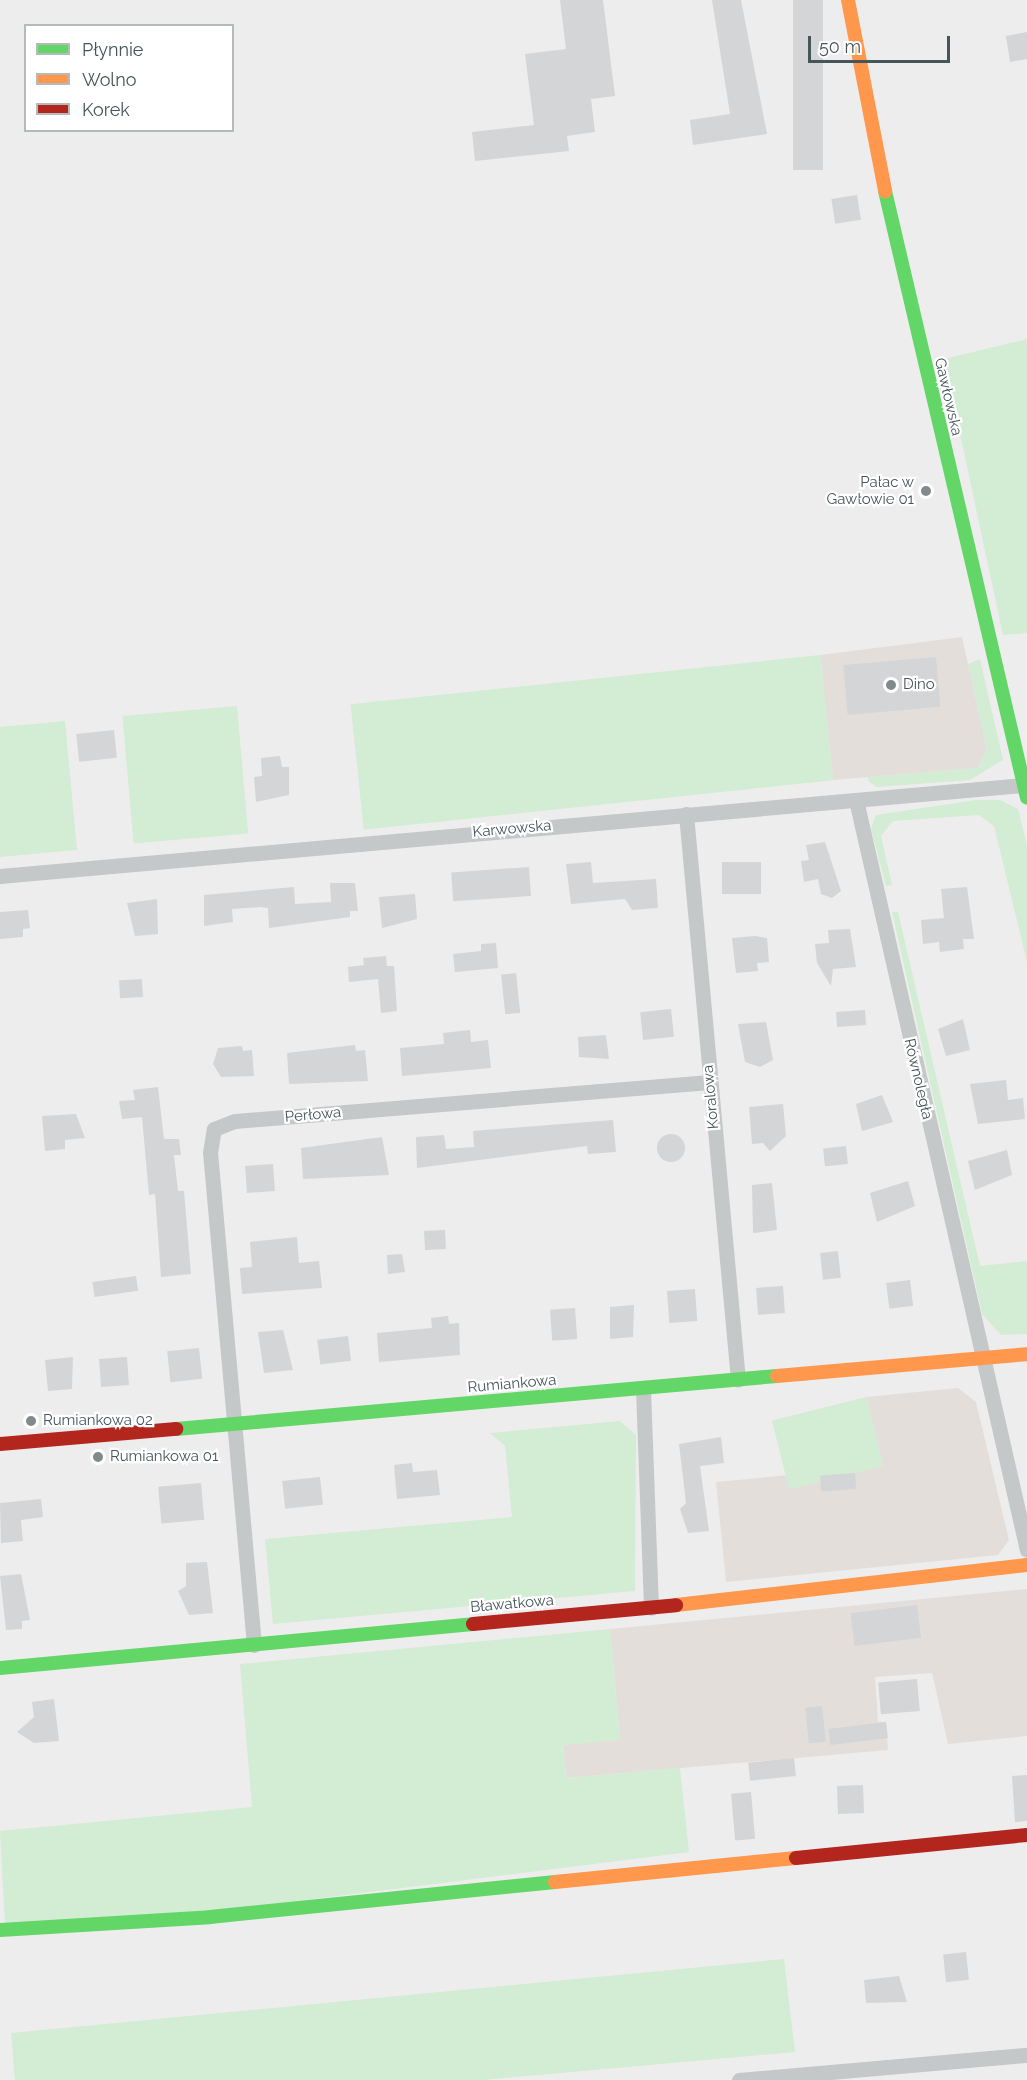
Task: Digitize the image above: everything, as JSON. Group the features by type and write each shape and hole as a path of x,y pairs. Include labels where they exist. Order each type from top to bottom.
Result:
{"street":[{"name":"Gawłowska","path":"848,0 873,140 1025,792"},
{"name":"Karwowska","path":"0,876 856,800 1025,792"},
{"name":"Równoległa","path":"856,800 980,1358 1027,1550"},
{"name":"Koralowa","path":"686,814 738,1380"},
{"name":"Perłowa","path":"236,1424 210,1153 219,1126 709,1082"},
{"name":"Rumiankowa","path":"0,1444 1027,1354"},
{"path":"643,1389 651,1608"},
{"path":"236,1424 254,1645"},
{"name":"Bławatkowa","path":"0,1668 651,1608 1027,1565"},
{"path":"0,1930 210,1917 1027,1834"},
{"path":"739,2080 1027,2055"}],"shaded area":[{"path":"962,637 987,749 978,768 833,780 820,655"},
{"path":"958,1388 976,1402 1009,1540 998,1555 726,1582 716,1482 883,1466 866,1397"},
{"path":"1027,1589 1027,1736 948,1744 932,1673 875,1677 878,1722 886,1722 888,1750 566,1778 563,1745 620,1739 610,1629"}],"green space":[{"path":"1027,339 1027,633 1003,635 944,359"},
{"path":"820,655 833,780 364,830 351,704"},
{"path":"980,659 1003,760 970,780 877,787 869,782 868,777 978,768 987,749 968,664"},
{"path":"237,706 248,834 134,844 122,716"},
{"path":"65,721 77,850 0,857 0,727"},
{"path":"976,800 1000,800 1018,809 1027,845 1027,962 994,826 979,815 893,821 881,836 892,885 886,886 871,829 876,815"},
{"path":"892,912 898,912 980,1266 1027,1261 1027,1334 1001,1335 982,1314"},
{"path":"866,1397 883,1466 789,1489 772,1420"},
{"path":"620,1421 636,1435 635,1591 273,1624 265,1539 512,1517 505,1446 490,1433"},
{"path":"610,1629 620,1740 563,1745 566,1778 680,1768 689,1852 226,1910 5,1925 0,1831 252,1807 240,1664"},
{"path":"784,1959 795,2052 483,2080 15,2080 11,2033"}],"building":[{"path":"560,0 603,0 615,96 591,99 595,132 567,136 569,151 475,161 472,132 534,125 525,54 566,49"},
{"path":"712,0 741,0 767,134 693,145 690,120 730,114"},
{"path":"793,0 823,0 823,170 793,170"},
{"path":"1027,32 1027,59 1010,62 1006,36"},
{"path":"857,195 861,220 835,224 831,199"},
{"name":"Dino","path":"936,657 940,707 848,715 843,665"},
{"path":"114,730 117,758 79,762 76,734"},
{"path":"280,756 282,767 289,767 289,795 256,802 254,777 262,776 261,758"},
{"path":"825,842 841,891 832,898 821,894 818,879 804,882 801,861 809,860 806,845"},
{"path":"591,862 593,883 656,879 658,908 632,910 625,899 571,904 566,864"},
{"path":"722,862 761,862 761,894 722,894"},
{"path":"529,867 531,896 453,901 451,872"},
{"path":"330,883 355,883 358,911 350,911 350,917 269,928 268,908 232,909 233,922 204,926 204,895 294,887 295,904 331,902"},
{"path":"967,887 974,939 963,939 964,949 940,952 939,942 923,944 921,920 944,918 941,889"},
{"path":"415,894 417,919 382,928 379,897"},
{"path":"157,899 158,934 135,936 127,903"},
{"path":"28,910 30,928 23,929 23,937 0,939 0,912"},
{"path":"850,929 856,967 833,969 831,986 817,963 815,944 829,943 828,930"},
{"path":"755,936 767,938 769,962 757,963 758,971 736,973 732,938"},
{"path":"496,943 498,968 455,972 453,954 481,951 481,944"},
{"path":"386,956 387,966 394,966 397,1011 381,1013 378,979 349,982 348,967 364,965 363,958"},
{"path":"516,973 520,1013 505,1014 501,975"},
{"path":"142,979 143,997 120,998 119,980"},
{"path":"671,1009 674,1037 643,1040 640,1012"},
{"path":"865,1010 866,1025 837,1027 836,1012"},
{"path":"963,1019 970,1050 946,1056 938,1029"},
{"path":"766,1022 773,1060 760,1067 745,1062 738,1024"},
{"path":"470,1030 471,1042 488,1040 491,1068 402,1076 400,1048 444,1044 443,1033"},
{"path":"606,1035 609,1059 579,1057 578,1037"},
{"path":"355,1045 356,1051 365,1050 368,1081 289,1084 287,1053"},
{"path":"242,1046 243,1051 252,1050 254,1076 221,1077 213,1064 218,1048"},
{"path":"1006,1080 1008,1100 1023,1098 1025,1119 978,1124 970,1084"},
{"path":"158,1087 164,1139 179,1139 181,1155 174,1155 178,1191 184,1191 191,1274 161,1277 155,1194 149,1195 142,1117 122,1119 119,1101 135,1100 133,1090"},
{"path":"882,1095 893,1122 862,1131 856,1104"},
{"path":"783,1104 786,1136 770,1151 763,1143 752,1144 749,1107"},
{"path":"76,1114 85,1138 65,1140 65,1149 45,1151 42,1116"},
{"path":"613,1120 616,1152 588,1154 587,1146 417,1168 416,1137 444,1135 446,1149 474,1147 473,1131"},
{"path":"671,1134 681,1138 685,1148 681,1158 671,1162 661,1158 657,1148 661,1138"},
{"path":"382,1137 389,1175 303,1179 301,1148"},
{"path":"846,1146 848,1164 825,1166 823,1148"},
{"path":"1007,1150 1012,1175 975,1190 968,1161"},
{"path":"273,1164 275,1191 247,1193 245,1166"},
{"path":"908,1181 915,1206 877,1222 870,1193"},
{"path":"772,1183 777,1230 753,1233 752,1185"},
{"path":"445,1230 446,1249 425,1250 424,1231"},
{"path":"297,1237 299,1263 319,1261 322,1288 242,1294 240,1268 252,1267 250,1242"},
{"path":"838,1251 841,1278 823,1280 820,1253"},
{"path":"402,1254 405,1272 388,1274 387,1255"},
{"path":"136,1276 138,1291 95,1297 92,1282"},
{"path":"910,1280 913,1306 889,1309 886,1283"},
{"path":"783,1286 785,1313 758,1315 756,1288"},
{"path":"695,1289 697,1321 669,1323 667,1291"},
{"path":"634,1305 633,1337 610,1339 610,1307"},
{"path":"575,1308 577,1339 552,1341 550,1310"},
{"path":"448,1316 449,1324 459,1323 460,1355 379,1362 377,1333 432,1328 431,1318"},
{"path":"283,1330 293,1370 264,1373 258,1332"},
{"path":"348,1336 351,1361 320,1365 317,1340"},
{"path":"199,1348 202,1379 170,1382 167,1351"},
{"path":"73,1357 72,1389 48,1391 45,1360"},
{"path":"127,1357 129,1385 101,1387 99,1359"},
{"path":"721,1437 724,1463 700,1466 709,1531 688,1533 680,1509 686,1503 679,1444"},
{"path":"412,1463 413,1472 437,1470 440,1495 397,1499 394,1465"},
{"path":"855,1473 856,1489 821,1491 820,1475"},
{"path":"320,1477 323,1505 285,1509 282,1481"},
{"path":"201,1483 204,1520 161,1524 158,1487"},
{"path":"41,1499 43,1517 21,1520 23,1541 1,1543 0,1503"},
{"path":"207,1562 213,1613 189,1615 178,1591 186,1586 186,1563"},
{"path":"21,1574 30,1620 22,1621 22,1629 6,1630 0,1576"},
{"path":"917,1605 921,1638 855,1646 850,1613"},
{"path":"917,1679 920,1711 881,1714 878,1682"},
{"path":"54,1699 59,1741 34,1743 17,1732 34,1717 32,1702"},
{"path":"822,1706 826,1742 809,1744 805,1708"},
{"path":"886,1722 888,1738 830,1745 828,1729"},
{"path":"794,1758 796,1776 750,1781 748,1763"},
{"path":"1027,1775 1027,1821 1015,1822 1012,1776"},
{"path":"863,1785 864,1813 838,1814 837,1786"},
{"path":"751,1792 755,1839 735,1841 731,1794"},
{"path":"966,1952 969,1980 946,1982 943,1954"},
{"path":"899,1976 907,2002 866,2003 864,1980"}],"traffic: fast":[{"path":"885,191 1027,798"},
{"path":"176,1429 777,1376"},
{"path":"0,1668 473,1624"},
{"path":"0,1930 210,1917 555,1882"}],"traffic: slow":[{"path":"848,0 885,191"},
{"path":"777,1376 1027,1354"},
{"path":"676,1605 1027,1565"},
{"path":"555,1882 796,1858"}],"traffic: jam":[{"path":"0,1444 176,1429"},
{"path":"473,1624 676,1605"},
{"path":"796,1858 1027,1835"}],"place":[{"name":"Pałac w Gawłowie 01","path":"926,491"},
{"name":"Dino","path":"891,685"},
{"name":"Rumiankowa 02","path":"31,1421"},
{"name":"Rumiankowa 01","path":"98,1457"}]}
